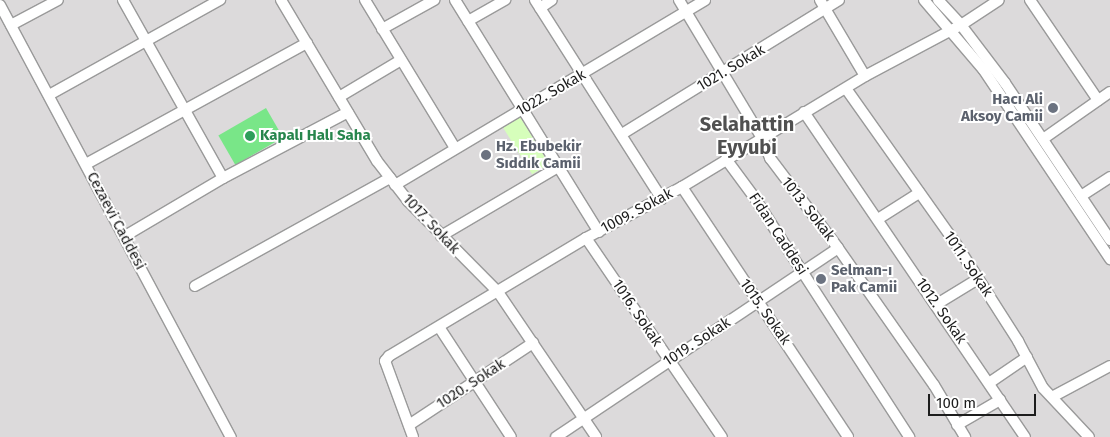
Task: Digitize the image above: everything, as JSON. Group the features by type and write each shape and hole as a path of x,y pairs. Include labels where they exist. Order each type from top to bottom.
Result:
{"street":[{"path":"11,26 58,0"},
{"path":"122,0 223,178"},
{"path":"48,95 220,0"},
{"name":"1017. Sokak","path":"281,0 348,112 393,181 441,236 498,292 582,419 596,437"},
{"path":"365,0 455,148"},
{"path":"382,29 434,0"},
{"path":"455,0 521,110 599,232"},
{"path":"468,21 505,0"},
{"path":"552,0 538,4 662,199"},
{"name":"1013. Sokak","path":"679,0 762,138 770,158 838,248 934,385 965,437"},
{"name":"1022. Sokak","path":"195,286 455,148 687,13 705,0"},
{"path":"820,0 865,76"},
{"name":"1021. Sokak","path":"622,134 724,74 839,0"},
{"path":"924,0 951,28 983,68 1110,259"},
{"path":"938,0 961,25 1043,139 1110,240"},
{"name":"1009. Sokak","path":"413,437 385,361 586,238 662,199 804,112 847,90 865,76 951,28 961,25 999,0"},
{"path":"1030,0 1098,100"},
{"name":"Cezaevi Caddesi","path":"0,5 232,437"},
{"path":"86,164 307,43"},
{"path":"339,97 401,60"},
{"name":"1011. Sokak","path":"847,90 978,279 1027,357 1043,388 1089,437"},
{"path":"1043,139 1110,92"},
{"path":"124,236 223,178 348,112"},
{"name":"1012. Sokak","path":"804,112 937,304 1025,437"},
{"name":"Fidan Caddesi","path":"726,159 803,271 909,437"},
{"path":"441,236 558,167"},
{"path":"1081,196 1110,177"},
{"name":"1015. Sokak","path":"682,187 848,437"},
{"path":"878,219 919,193"},
{"name":"1016. Sokak","path":"586,238 722,437"},
{"name":"1019. Sokak","path":"556,437 756,301 838,248"},
{"path":"937,304 978,279"},
{"path":"439,327 511,437"},
{"name":"1020. Sokak","path":"409,425 533,343"},
{"path":"989,382 1027,357"},
{"path":"1052,397 1110,366"},
{"path":"957,424 1000,400"}],"shaded area":[{"path":"0,0 1110,0 1110,437 0,437"}],"green space":[{"name":"Kapalı Halı Saha","path":"266,108 283,137 235,165 218,136"},
{"path":"520,117 549,164 532,174 503,128"}],"place":[{"name":"Hacı Ali Aksoy Camii","path":"1053,108"},
{"name":"Kapalı Halı Saha","path":"250,136"},
{"name":"Hz. Ebubekir Sıddık Camii","path":"486,155"},
{"name":"Selman-ı Pak Camii","path":"821,279"}],"district":[{"name":"Selahattin Eyyubi","path":"747,136"}]}
